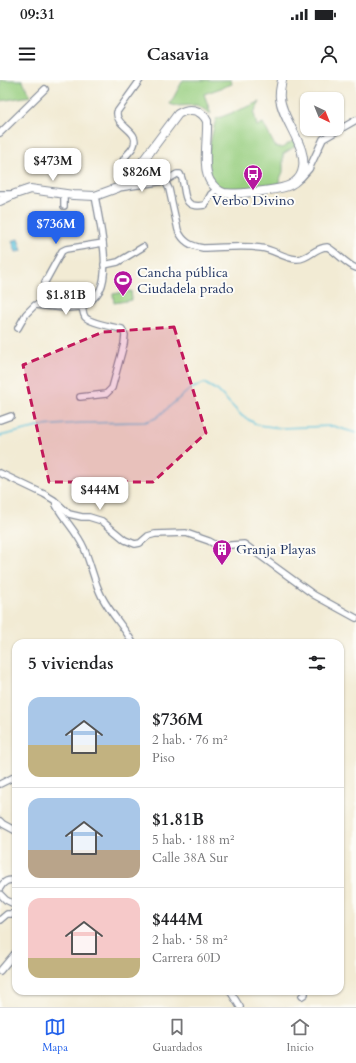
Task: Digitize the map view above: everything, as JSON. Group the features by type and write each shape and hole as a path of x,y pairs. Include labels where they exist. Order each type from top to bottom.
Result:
{"main road":[{"path":"0,201 30,189 64,194 96,196 118,188 132,175 178,114 185,110 194,110 205,117 207,122 208,178 217,189 225,193 234,193 281,188 296,182 302,173 304,159 282,106 280,96 282,80"}],"street":[{"path":"132,175 124,166 123,161 134,145 135,139 117,116 118,112 140,80"},
{"path":"0,133 45,90"},
{"path":"296,182 309,170 323,138 356,120"},
{"path":"118,188 165,181 180,174 182,176 184,194 191,205 196,207 205,205 211,194 217,189"},
{"path":"165,181 169,189 174,215 181,236 186,242 194,246 220,248 263,248 297,260 307,257 321,248 327,247 330,248 342,260 356,268"},
{"path":"0,194 15,194"},
{"path":"64,194 64,206"},
{"path":"18,328 26,314 35,304 65,308 82,307 90,302 99,291 104,280 104,265 103,243 96,196"},
{"path":"45,282 62,251 103,243"},
{"path":"104,265 118,262 143,247"},
{"path":"80,397 106,394 112,388 125,335 122,329 95,322 87,318 82,307"},
{"path":"0,420 11,416"},
{"path":"0,473 54,500 69,514 82,518 89,517 102,521 124,540 135,544 140,543 148,536 155,534 186,533 209,541 218,546 244,544 314,594 356,618"},
{"path":"54,500 61,515 79,539 84,549 101,596 131,639"},
{"path":"0,784 12,778"},
{"path":"0,821 12,829"},
{"path":"0,888 6,881 12,881"},
{"path":"0,894 12,903"},
{"path":"0,920 7,914 12,914"},
{"path":"0,971 12,957"},
{"path":"232,995 240,1007"}],"highlighted area":[{"path":"174,327 206,433 153,482 49,482 23,365 103,332"}],"green space":[{"path":"0,80 22,80 31,96 0,101"},
{"path":"183,80 231,80 232,84 204,94 211,114 197,105 176,106 170,104"},
{"path":"260,102 254,113 257,126 263,123 275,146 282,148 294,140 297,145 283,154 283,172 279,181 280,186 243,190 224,190 216,185 211,178 209,168 209,148 216,119"},
{"name":"Cancha pública Ciudadela prado","path":"131,291 132,300 114,303 113,294"}],"water":[{"path":"18,239 22,251 16,252 12,241"}],"waterway":[{"path":"0,436 42,426 81,423 145,422 156,418 189,390 204,383 218,391 242,416 258,425 281,428 333,426 356,433"}],"place":[{"name":"Verbo Divino","path":"253,191"},
{"name":"Cancha pública Ciudadela prado","path":"123,297"},
{"name":"Granja Playas","path":"222,566"}]}
